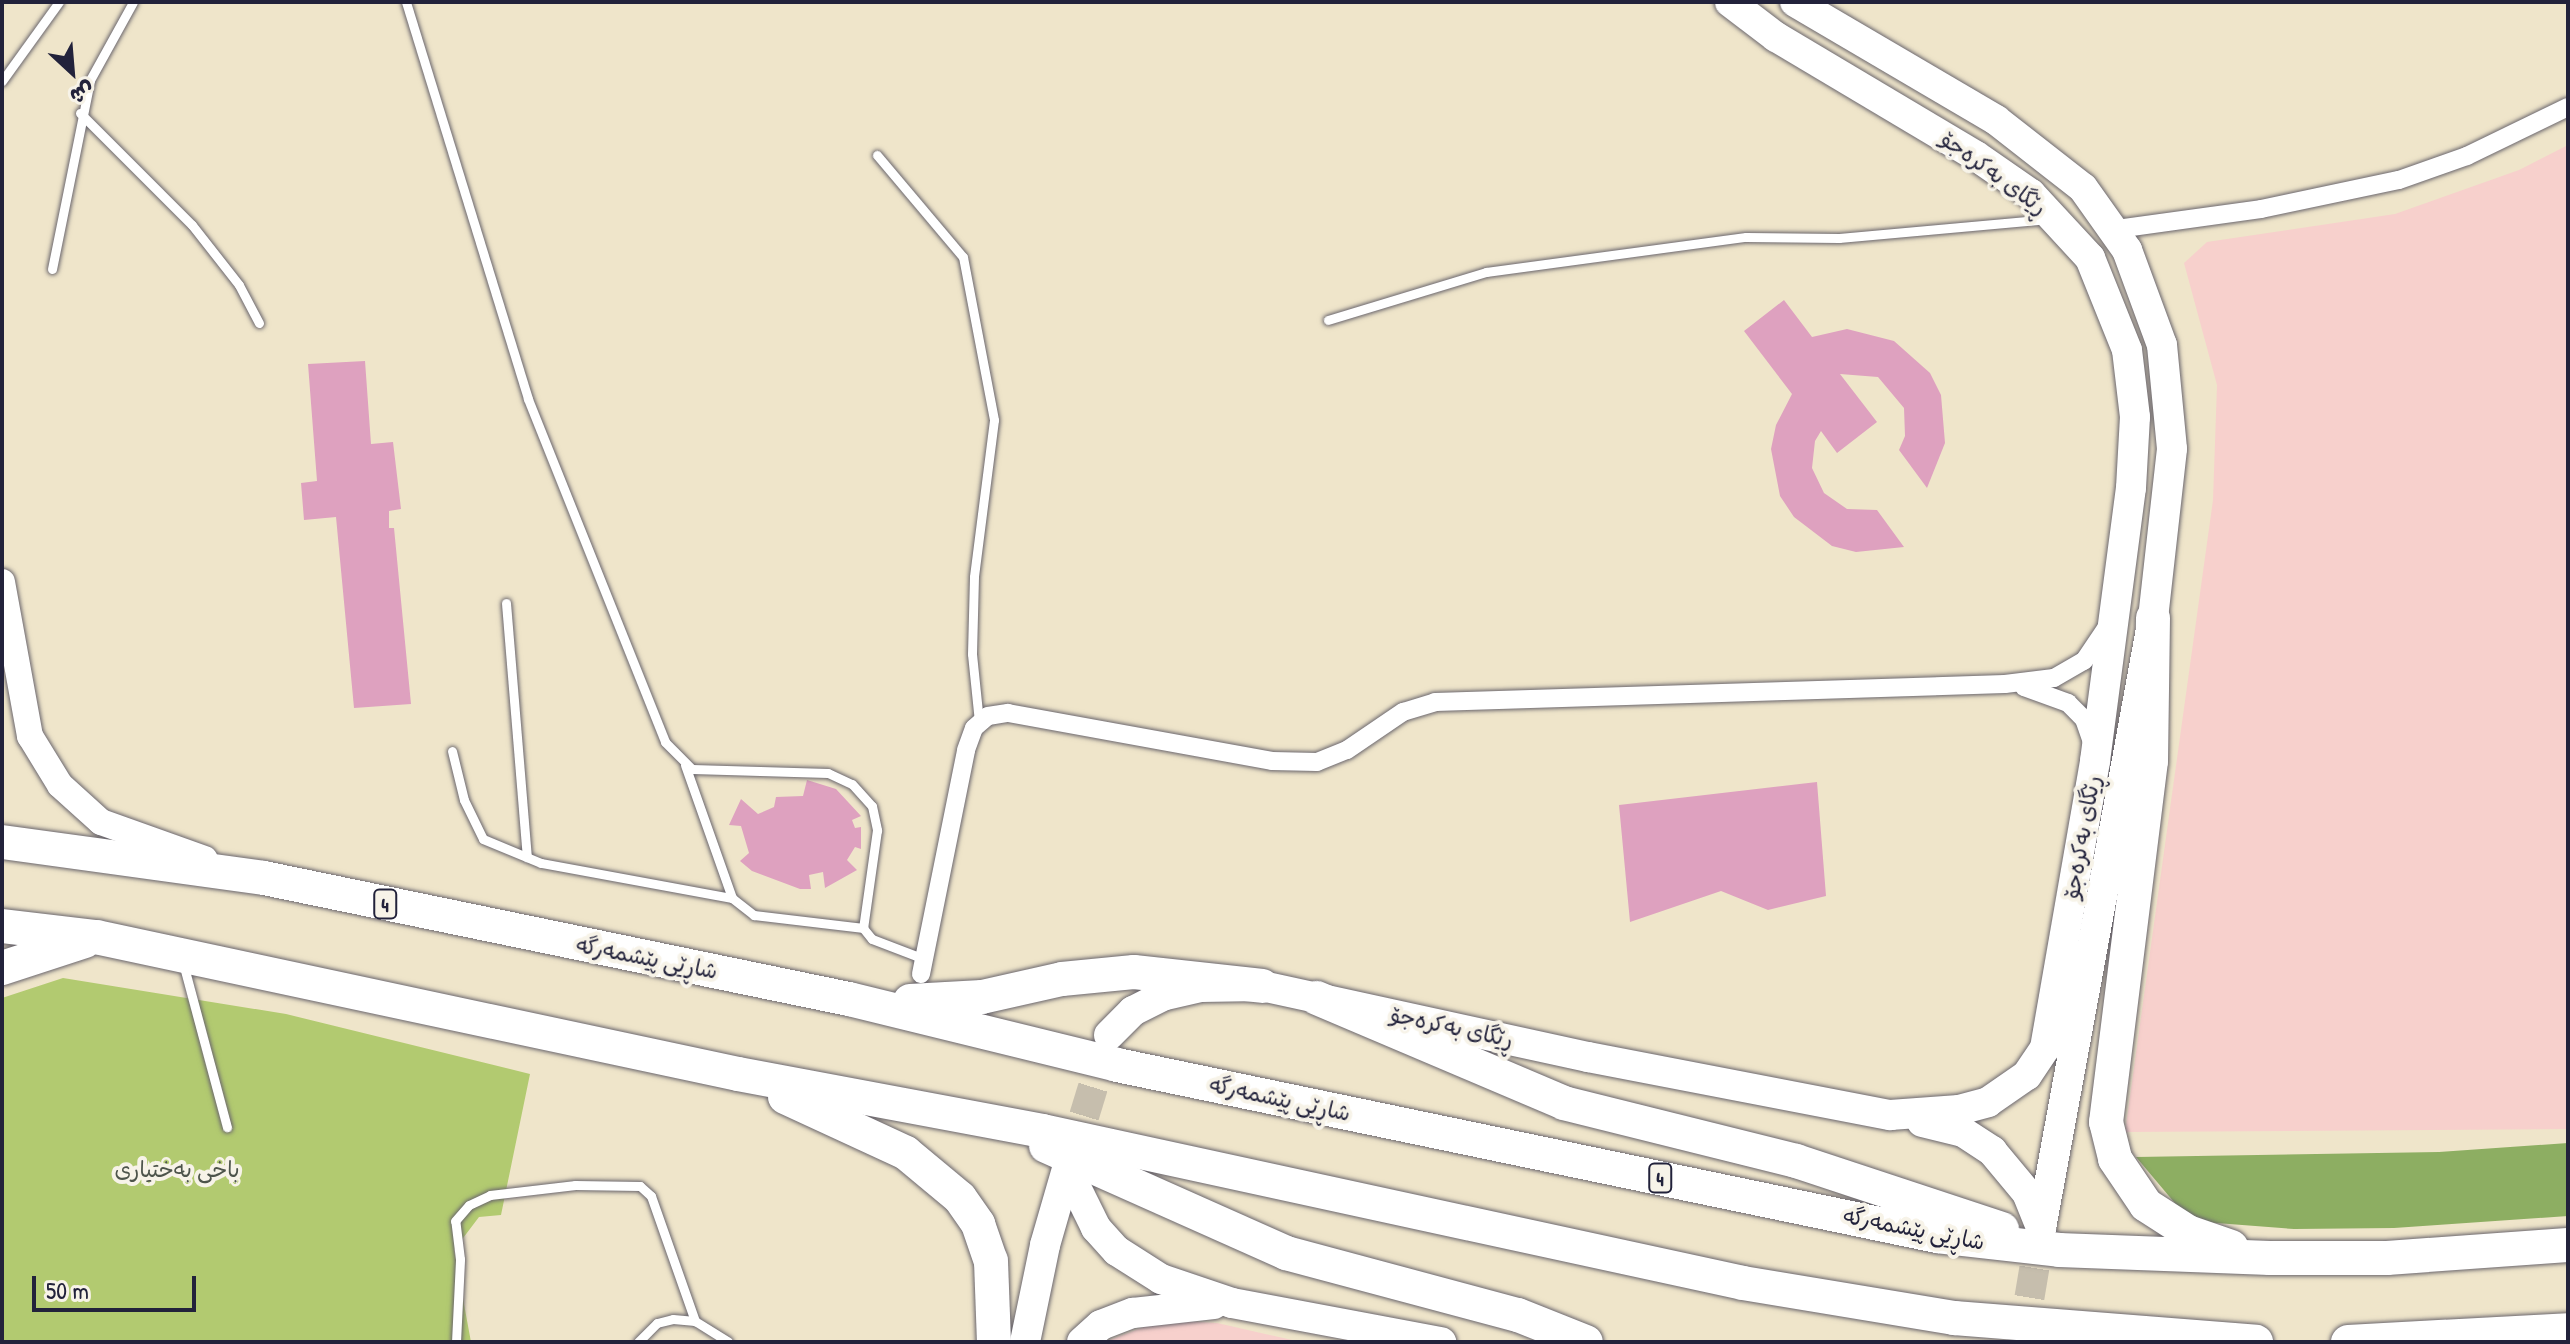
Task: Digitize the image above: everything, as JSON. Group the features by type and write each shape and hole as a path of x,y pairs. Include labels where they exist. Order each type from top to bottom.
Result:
{"highway":[{"path":"2153,618 2151,761 2115,1020 2108,1135 2130,1186 2157,1214 2205,1239 2270,1258"},
{"name":"شاڕێی پێشمەرگە","path":"2,842 264,878 849,999 1117,1065 1937,1236 2148,1256 2270,1258 2387,1258 2568,1245"},
{"path":"2,926 96,937 1743,1283 1954,1318 2256,1342"},
{"path":"2,968 96,937"},
{"path":"849,999 953,1001 1062,979 1134,972 1262,986"},
{"path":"1317,998 1564,1103 1796,1161 2002,1229 2148,1256"},
{"path":"738,1074 906,1153 948,1186 978,1224 991,1261 994,1342"},
{"path":"991,1123 1286,1253 1506,1312 1586,1342"},
{"path":"2348,1342 2568,1330"}],"main road":[{"name":"ڕێگای بەکرەجۆ","path":"1730,2 1776,37 1976,156 2065,228 2106,290 2133,382 2131,488 2110,620 2095,761 2045,1048 2027,1075 1988,1102 1959,1110 1890,1115"},
{"name":"ڕێگای بەکرەجۆ","path":"1109,1035 1133,1011 1162,996 1200,987 1262,986 1890,1115 1963,1132 1992,1151 2022,1186 2041,1228 2153,618 2172,449 2168,380 2148,300 2117,229 2083,188 2026,141 1795,2"},
{"path":"2065,228 2117,229"},
{"path":"2,582 4,613 30,736 44,764 79,806 135,837 264,878"},
{"path":"1025,1342 1045,1245 1067,1169 1096,1228 1117,1251 1161,1279 1232,1303 1441,1342"},
{"path":"1082,1342 1101,1325 1133,1313 1232,1303"}],"street":[{"path":"2117,229 2288,204 2399,180 2467,156 2568,107"},
{"path":"922,967 966,750 979,722 1008,713 1294,763 1334,757 1385,721 1435,702 2005,684 2070,673 2091,655 2110,620"},
{"path":"2005,684 2048,692 2078,710 2090,731 2095,761"}],"lane":[{"path":"2,81 59,2"},
{"path":"52,269 80,113 90,80 133,2"},
{"path":"406,2 528,399 665,742 685,765 732,898"},
{"path":"80,113 192,225 239,285 259,323"},
{"path":"877,155 963,257 994,420 974,577 972,654 979,722"},
{"path":"1328,320 1486,272 1746,237 1839,238 2065,228"},
{"path":"506,603 527,857"},
{"path":"452,751 464,800 483,839 527,857 732,898 754,915 863,928 922,967"},
{"path":"685,765 700,771 828,773 861,792 872,806 877,830 863,928"},
{"path":"181,955 227,1127"},
{"path":"456,1342 460,1259 455,1221 469,1205 490,1195 575,1185 640,1186 651,1196 695,1321"},
{"path":"638,1342 657,1323 695,1321 728,1342"}],"shaded area":[{"path":"2568,145 2568,1129 2125,1132 2213,500 2217,385 2184,263 2207,242 2395,214 2519,170"},
{"path":"1184,1321 1217,1323 1301,1342 1104,1342 1152,1324"}],"green space":[{"name":"باخی بەختیاری","path":"63,978 286,1014 530,1074 501,1215 479,1217 454,1250 471,1342 2,1342 2,998"},
{"path":"2568,1143 2568,1216 2394,1228 2294,1229 2190,1221 2136,1157 2439,1152"}],"building":[{"path":"1784,300 1812,337 1847,329 1894,341 1930,373 1941,395 1945,443 1927,488 1899,450 1905,436 1904,408 1878,377 1840,374 1877,422 1837,453 1821,431 1815,441 1812,468 1824,493 1847,509 1877,510 1904,547 1856,552 1832,546 1794,517 1780,496 1771,449 1776,425 1792,394 1744,331"},
{"path":"365,361 371,444 393,442 401,509 389,511 389,528 394,528 411,704 354,708 336,517 304,520 301,483 317,481 308,364"},
{"path":"807,780 836,789 861,816 852,820 855,828 861,827 861,849 855,847 847,860 857,870 825,888 823,872 809,875 811,889 800,889 752,871 740,861 749,853 741,826 729,825 741,799 758,814 774,807 776,797 803,796"},
{"path":"1817,782 1826,896 1768,910 1721,891 1630,922 1619,805"}],"tunnel":[{"path":"1071,1159 1107,1041"},
{"path":"2022,1342 2041,1228"}]}
